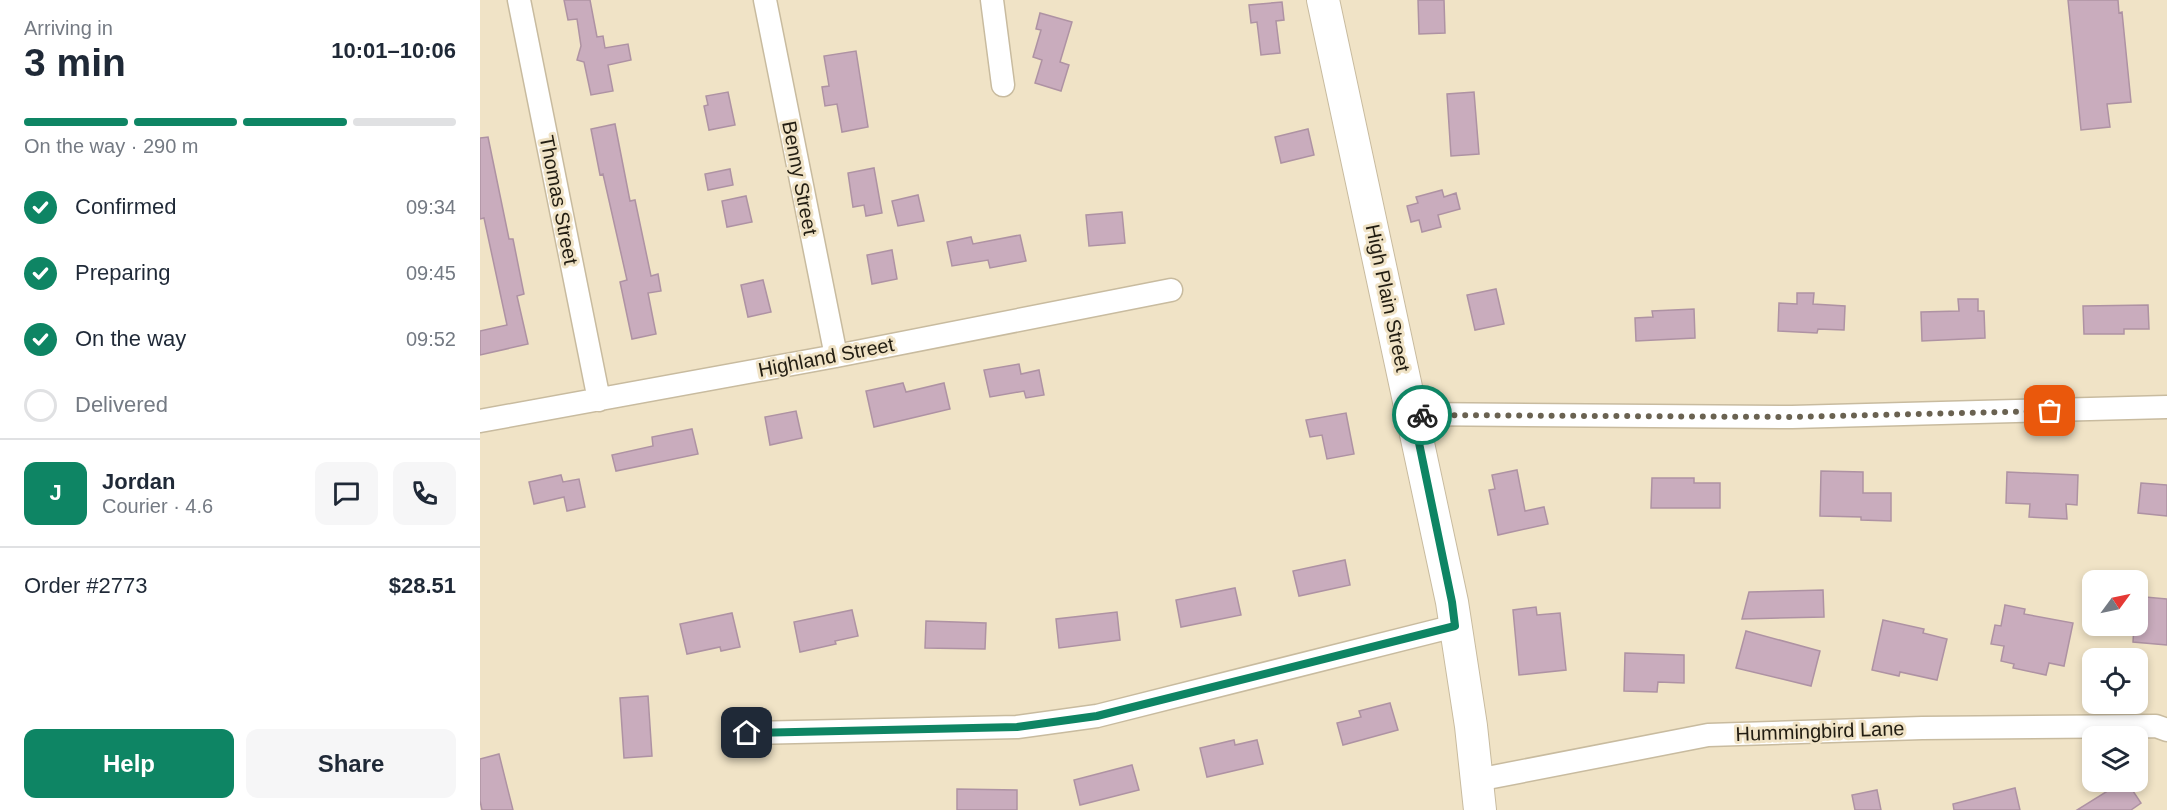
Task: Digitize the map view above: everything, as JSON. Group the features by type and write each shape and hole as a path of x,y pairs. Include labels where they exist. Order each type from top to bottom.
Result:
{"main road":[{"name":"High Plain Street","path":"1323,0 1452,602 1471,726 1478,795"}],"street":[{"name":"Thomas Street","path":"519,0 599,400"},
{"name":"Benny Street","path":"765,0 836,356"},
{"path":"992,0 1004,85"},
{"name":"Highland Street","path":"480,421 836,356 1171,290"},
{"path":"1413,414 1792,417 2167,407"},
{"path":"747,733 1017,727 1097,716 1455,626"},
{"name":"Hummingbird Lane","path":"1478,795 1708,735 1922,728 2156,726 2167,730"}],"building":[{"path":"564,0 590,0 597,37 603,36 605,48 628,44 631,60 608,65 613,91 591,95 584,62 577,60 581,46 577,19 568,20"},
{"path":"1418,0 1444,0 1445,33 1419,34"},
{"path":"2068,0 2118,0 2119,13 2122,12 2131,102 2107,104 2110,127 2081,130"},
{"path":"1282,2 1284,20 1276,21 1280,53 1261,55 1257,22 1251,23 1249,5"},
{"path":"1040,13 1072,22 1060,62 1069,65 1061,91 1035,83 1042,60 1033,57 1041,30 1036,29"},
{"path":"856,51 868,127 842,132 837,104 825,106 822,87 829,86 824,56"},
{"path":"728,92 735,125 709,130 704,106 708,105 706,96"},
{"path":"1474,92 1479,154 1451,156 1447,94"},
{"path":"615,124 630,201 635,200 651,276 658,274 661,291 648,293 656,334 632,339 620,282 627,280 603,174 600,175 591,129"},
{"path":"1308,129 1314,155 1281,163 1275,137"},
{"path":"488,137 509,239 513,239 524,294 517,296 528,344 480,355 480,331 507,325 484,218 480,219 480,138"},
{"path":"874,168 882,213 866,216 864,205 853,207 848,173"},
{"path":"730,169 733,185 708,190 705,174"},
{"path":"1442,190 1444,197 1456,193 1460,209 1438,215 1441,227 1422,232 1419,220 1411,222 1407,206 1418,203 1416,197"},
{"path":"918,195 924,221 898,226 892,201"},
{"path":"746,196 752,222 727,227 722,201"},
{"path":"1122,212 1125,243 1089,246 1086,215"},
{"path":"1020,235 1026,261 990,268 988,260 952,266 947,242 971,237 973,244"},
{"path":"892,250 897,279 872,284 867,255"},
{"path":"763,280 771,312 748,317 741,285"},
{"path":"1496,289 1504,324 1475,330 1467,295"},
{"path":"1797,293 1814,293 1813,304 1845,306 1844,330 1818,329 1817,333 1778,331 1779,303 1797,304"},
{"path":"1958,299 1978,299 1978,311 1984,311 1985,338 1922,341 1921,312 1959,311"},
{"path":"2148,305 2149,329 2124,329 2124,334 2084,334 2083,306"},
{"path":"1694,309 1695,338 1636,341 1635,318 1653,317 1652,311"},
{"path":"1019,364 1021,374 1039,370 1044,395 1026,398 1024,391 990,397 984,370"},
{"path":"903,383 906,392 944,383 950,409 874,427 866,391"},
{"path":"796,411 802,438 770,445 765,417"},
{"path":"1346,413 1354,454 1327,459 1322,435 1310,437 1306,420"},
{"path":"692,429 698,454 616,471 612,455 653,446 652,437"},
{"path":"1517,470 1525,511 1544,507 1548,524 1498,535 1489,490 1495,489 1492,475"},
{"path":"1821,471 1863,472 1863,493 1891,493 1891,521 1861,520 1861,517 1820,516"},
{"path":"2007,472 2078,475 2077,505 2066,504 2067,519 2029,517 2030,504 2006,503"},
{"path":"561,475 563,482 579,479 585,507 567,511 564,497 534,504 529,482"},
{"path":"1652,478 1694,478 1694,483 1720,483 1720,508 1651,508"},
{"path":"2141,483 2167,485 2167,516 2138,513"},
{"path":"1345,560 1350,585 1299,596 1293,571"},
{"path":"1235,588 1241,615 1181,627 1176,600"},
{"path":"1823,590 1824,617 1742,619 1749,592"},
{"path":"2148,597 2167,599 2167,645 2133,642 2133,636 2148,636"},
{"path":"2005,605 2025,609 2024,614 2073,623 2064,666 2049,663 2046,675 2013,668 2014,664 2001,661 2004,646 1991,644 1995,625 2001,626"},
{"path":"1536,607 1537,615 1560,613 1566,670 1519,675 1513,610"},
{"path":"852,610 858,636 835,641 836,644 800,652 794,622"},
{"path":"1117,612 1120,640 1059,648 1056,619"},
{"path":"732,613 740,647 721,651 720,647 687,654 680,624"},
{"path":"1883,620 1924,629 1923,633 1947,639 1937,680 1900,672 1899,676 1872,670"},
{"path":"926,621 986,623 985,649 925,648"},
{"path":"1746,631 1820,651 1811,686 1736,668"},
{"path":"1625,653 1684,655 1684,683 1658,682 1657,692 1624,691"},
{"path":"648,696 652,756 624,758 620,698"},
{"path":"1390,703 1398,730 1343,745 1337,723 1361,717 1359,711"},
{"path":"1234,740 1235,745 1257,740 1263,764 1207,777 1200,748"},
{"path":"499,754 513,810 482,810 480,759"},
{"path":"1132,765 1139,790 1080,805 1074,780"},
{"path":"2015,788 2020,810 1954,810 1953,804"},
{"path":"957,789 1017,790 1017,810 957,810"},
{"path":"1877,790 1881,810 1855,810 1852,795"},
{"path":"2106,792 2134,792 2141,803 2131,810 2077,810"}],"way so far":[{"path":"1422,415 1792,417 2050,411"}],"route":[{"path":"747,733 1017,727 1097,716 1455,626 1413,414 1422,415"}]}
